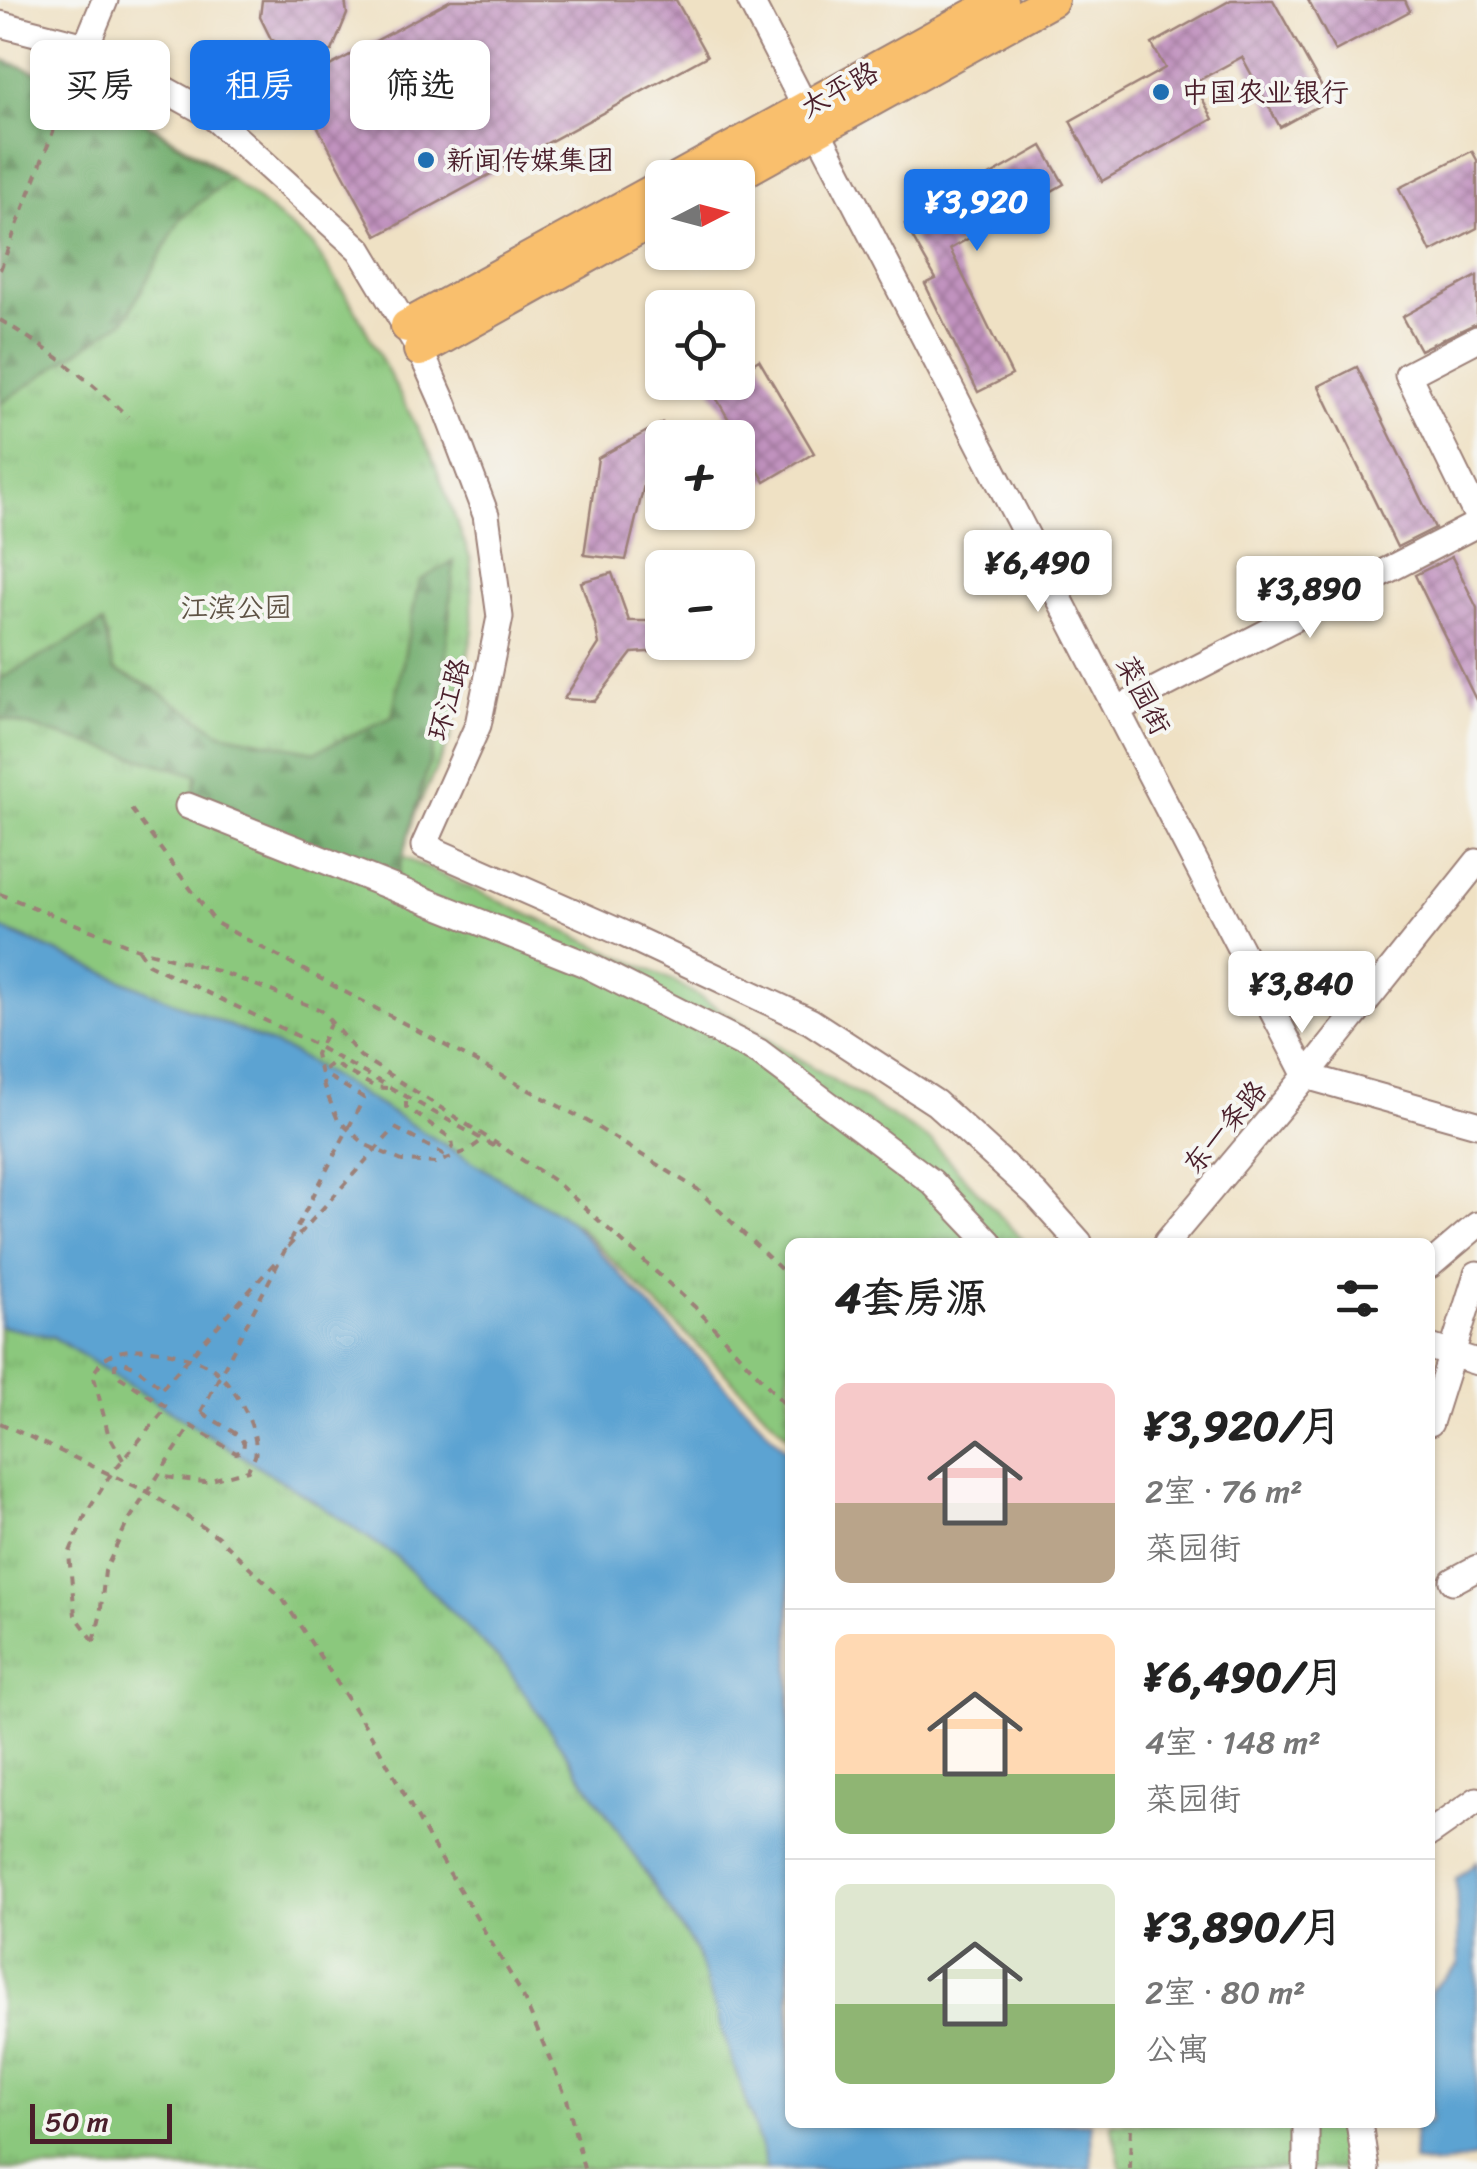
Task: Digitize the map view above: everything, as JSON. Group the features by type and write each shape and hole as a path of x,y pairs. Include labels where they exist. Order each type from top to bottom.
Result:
{"main road":[{"name":"太平路","path":"755,160 812,118 1001,0"},
{"name":"太平路","path":"718,160 1052,0"},
{"path":"413,338 645,196"},
{"path":"413,338 645,224"}],"street":[{"path":"88,40 104,0"},
{"name":"菜园街","path":"750,0 1306,1076"},
{"name":"环江路","path":"0,24 63,40"},
{"name":"环江路","path":"170,92 211,115 360,250 413,338 444,404 486,515 500,617 478,725 424,846 810,1021 936,1103 1036,1194 1075,1238"},
{"path":"1477,338 1408,375 1477,516"},
{"path":"1118,709 1477,524"},
{"path":"188,806 584,964 759,1052 932,1182 985,1238"},
{"name":"东一条路","path":"1169,1238 1306,1076 1477,862"},
{"path":"1306,1076 1477,1124"},
{"path":"1435,1261 1477,1225"},
{"path":"1435,1390 1441,1350 1477,1274"},
{"path":"1441,1350 1477,1362"},
{"path":"1452,1581 1477,1568"},
{"path":"1435,1829 1477,1800"},
{"path":"1306,2128 1306,2169"},
{"path":"1361,2128 1366,2169"}],"path":[{"path":"0,270 54,130"},
{"path":"0,320 46,347 128,417"},
{"path":"131,808 216,923 588,1121 697,1190 785,1273"},
{"path":"0,894 138,949 221,972 321,1010 360,1056 540,1172"},
{"path":"138,949 148,964 308,1041 555,1181 695,1308 785,1405"},
{"path":"332,1022 316,1054 324,1087 338,1120 366,1145 402,1160 436,1163 487,1138"},
{"path":"392,1088 375,1088 332,1063 326,1068 329,1077 364,1098 284,1252 201,1412 238,1435 244,1452 236,1453 191,1426 127,1523 105,1571 94,1640 76,1615 69,1554 86,1514 111,1474 166,1407 120,1378 114,1371 115,1365 124,1362 134,1366 162,1388 284,1252 395,1128 443,1154 454,1146 452,1139 406,1107 406,1096"},
{"path":"123,1460 108,1433 94,1373 105,1358 138,1348 178,1354 214,1369 237,1394 253,1432 256,1454 248,1470 204,1482 158,1476"},
{"path":"0,1423 148,1492 217,1536 282,1598 370,1734 521,1992 567,2100 584,2169"},
{"path":"1130,2169 1131,2128"}],"green space":[{"name":"江滨公园","path":"0,59 30,70 30,130 159,130 203,157 313,245 354,307 431,454 471,560 473,632 450,739 396,854 674,981 931,1141 1020,1238 785,1238 785,1433 578,1226 293,1053 0,928"},
{"path":"0,59 30,70 30,130 156,130 230,178 181,218 125,320 0,404"},
{"path":"454,561 440,724 396,880 191,805 197,775 0,718 0,679 103,623 114,670 148,685 221,733 315,752 392,717 419,581"},
{"path":"0,1326 53,1337 320,1505 398,1558 506,1666 696,1951 766,2169 0,2169"},
{"path":"1112,2128 1341,2128 1342,2169 1121,2169"}],"water":[{"path":"0,928 293,1053 570,1221 785,1450 785,2128 1091,2128 1092,2169 766,2169 696,1951 506,1666 398,1558 320,1505 53,1337 0,1326"},
{"path":"1477,1861 1477,2157 1439,2165 1413,2162 1415,2128 1435,2128 1435,1987 1459,1965 1456,1879"}],"building":[{"path":"262,0 345,0 347,14 332,51 330,40 273,40 260,17"},
{"name":"新闻传媒集团","path":"451,0 676,0 707,56 377,236 319,130 330,130 330,66 350,55 350,130 490,130 490,40 378,40"},
{"name":"中国农业银行","path":"1231,0 1273,0 1329,100 1280,127 1242,57 1194,83 1213,119 1102,181 1070,121 1165,68 1152,44"},
{"path":"1308,0 1405,0 1410,11 1335,51"},
{"path":"1042,146 1064,184 950,249 1012,375 978,392 925,284 936,279 905,224"},
{"path":"1472,151 1477,160 1477,228 1431,252 1399,188"},
{"path":"1477,276 1477,323 1420,350 1402,317"},
{"path":"759,360 814,453 765,482 755,465 755,420 729,420 717,400 755,400 755,362"},
{"path":"1357,367 1435,528 1397,547 1319,386"},
{"path":"645,432 645,481 626,560 584,555 598,458"},
{"path":"1452,557 1477,608 1477,702 1415,575"},
{"path":"612,573 629,621 645,621 645,652 632,653 595,701 564,699 599,644 581,582"}],"place":[{"name":"中国农业银行","path":"1161,92"},
{"name":"新闻传媒集团","path":"426,160"}]}
